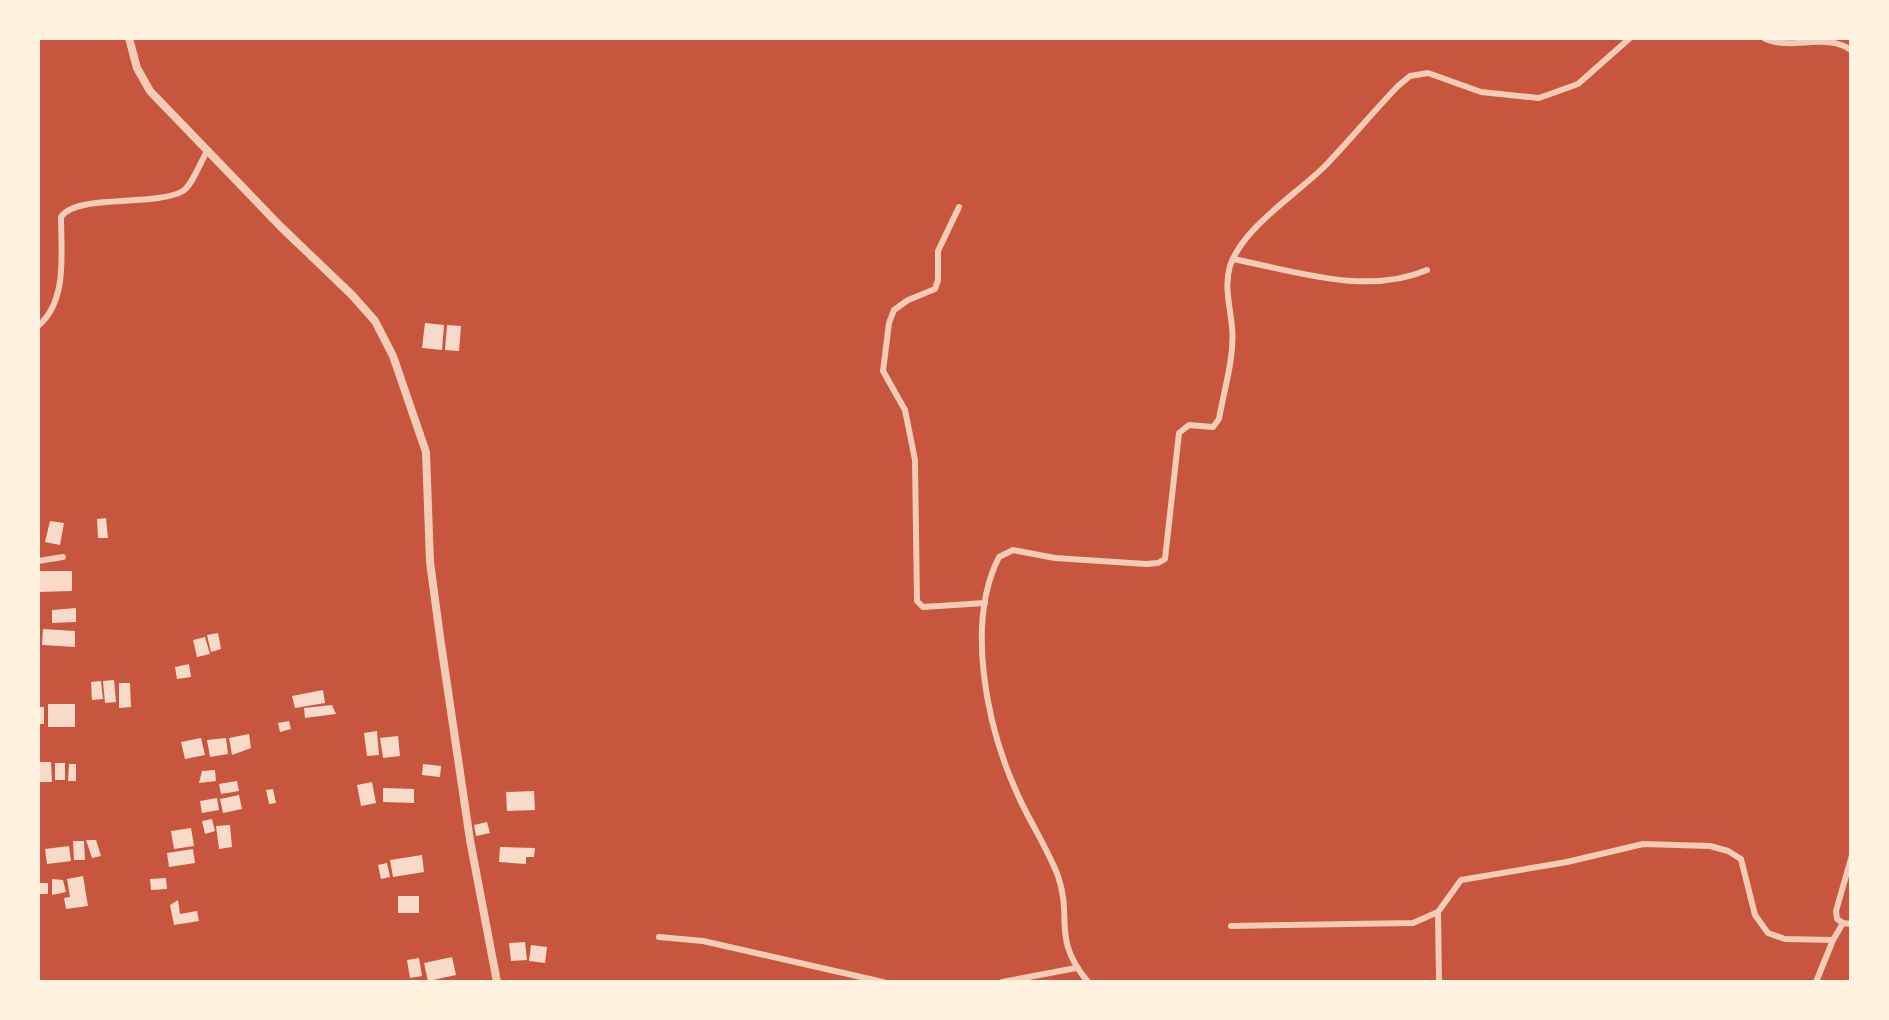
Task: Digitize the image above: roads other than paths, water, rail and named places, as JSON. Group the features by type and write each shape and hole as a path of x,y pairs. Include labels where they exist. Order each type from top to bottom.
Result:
{"street":[{"path":"129,38 143,82 170,115 375,321 393,356 426,452 428,536 435,599 470,840 497,982"},
{"path":"1088,982 1066,946 1058,878 1000,752 984,677 985,603 990,577 1001,554 1008,550 1056,558 1146,564 1164,558 1179,433 1189,425 1213,427 1219,418 1231,348 1229,268 1246,239 1326,165 1410,76 1428,73 1482,92 1538,98 1578,84 1630,38"},
{"path":"1764,38 1784,44 1836,43 1852,51"},
{"path":"38,326 50,313 60,278 64,211 76,204 116,204 180,193 190,185 208,150"},
{"path":"959,208 938,251 935,289 894,310 888,323 883,370 905,410 911,433 917,602 923,607 985,603"},
{"path":"1234,259 1353,282 1413,276 1427,270"},
{"path":"38,561 63,558"},
{"path":"1231,926 1414,924 1438,912 1460,880 1643,844 1674,844 1710,846 1737,855 1744,865 1755,915 1768,933 1785,938 1833,940"},
{"path":"1816,982 1833,940 1847,924 1837,919 1836,910 1852,854"},
{"path":"1438,912 1438,982"},
{"path":"658,937 704,941 883,982"},
{"path":"1002,982 1076,968"}]}
